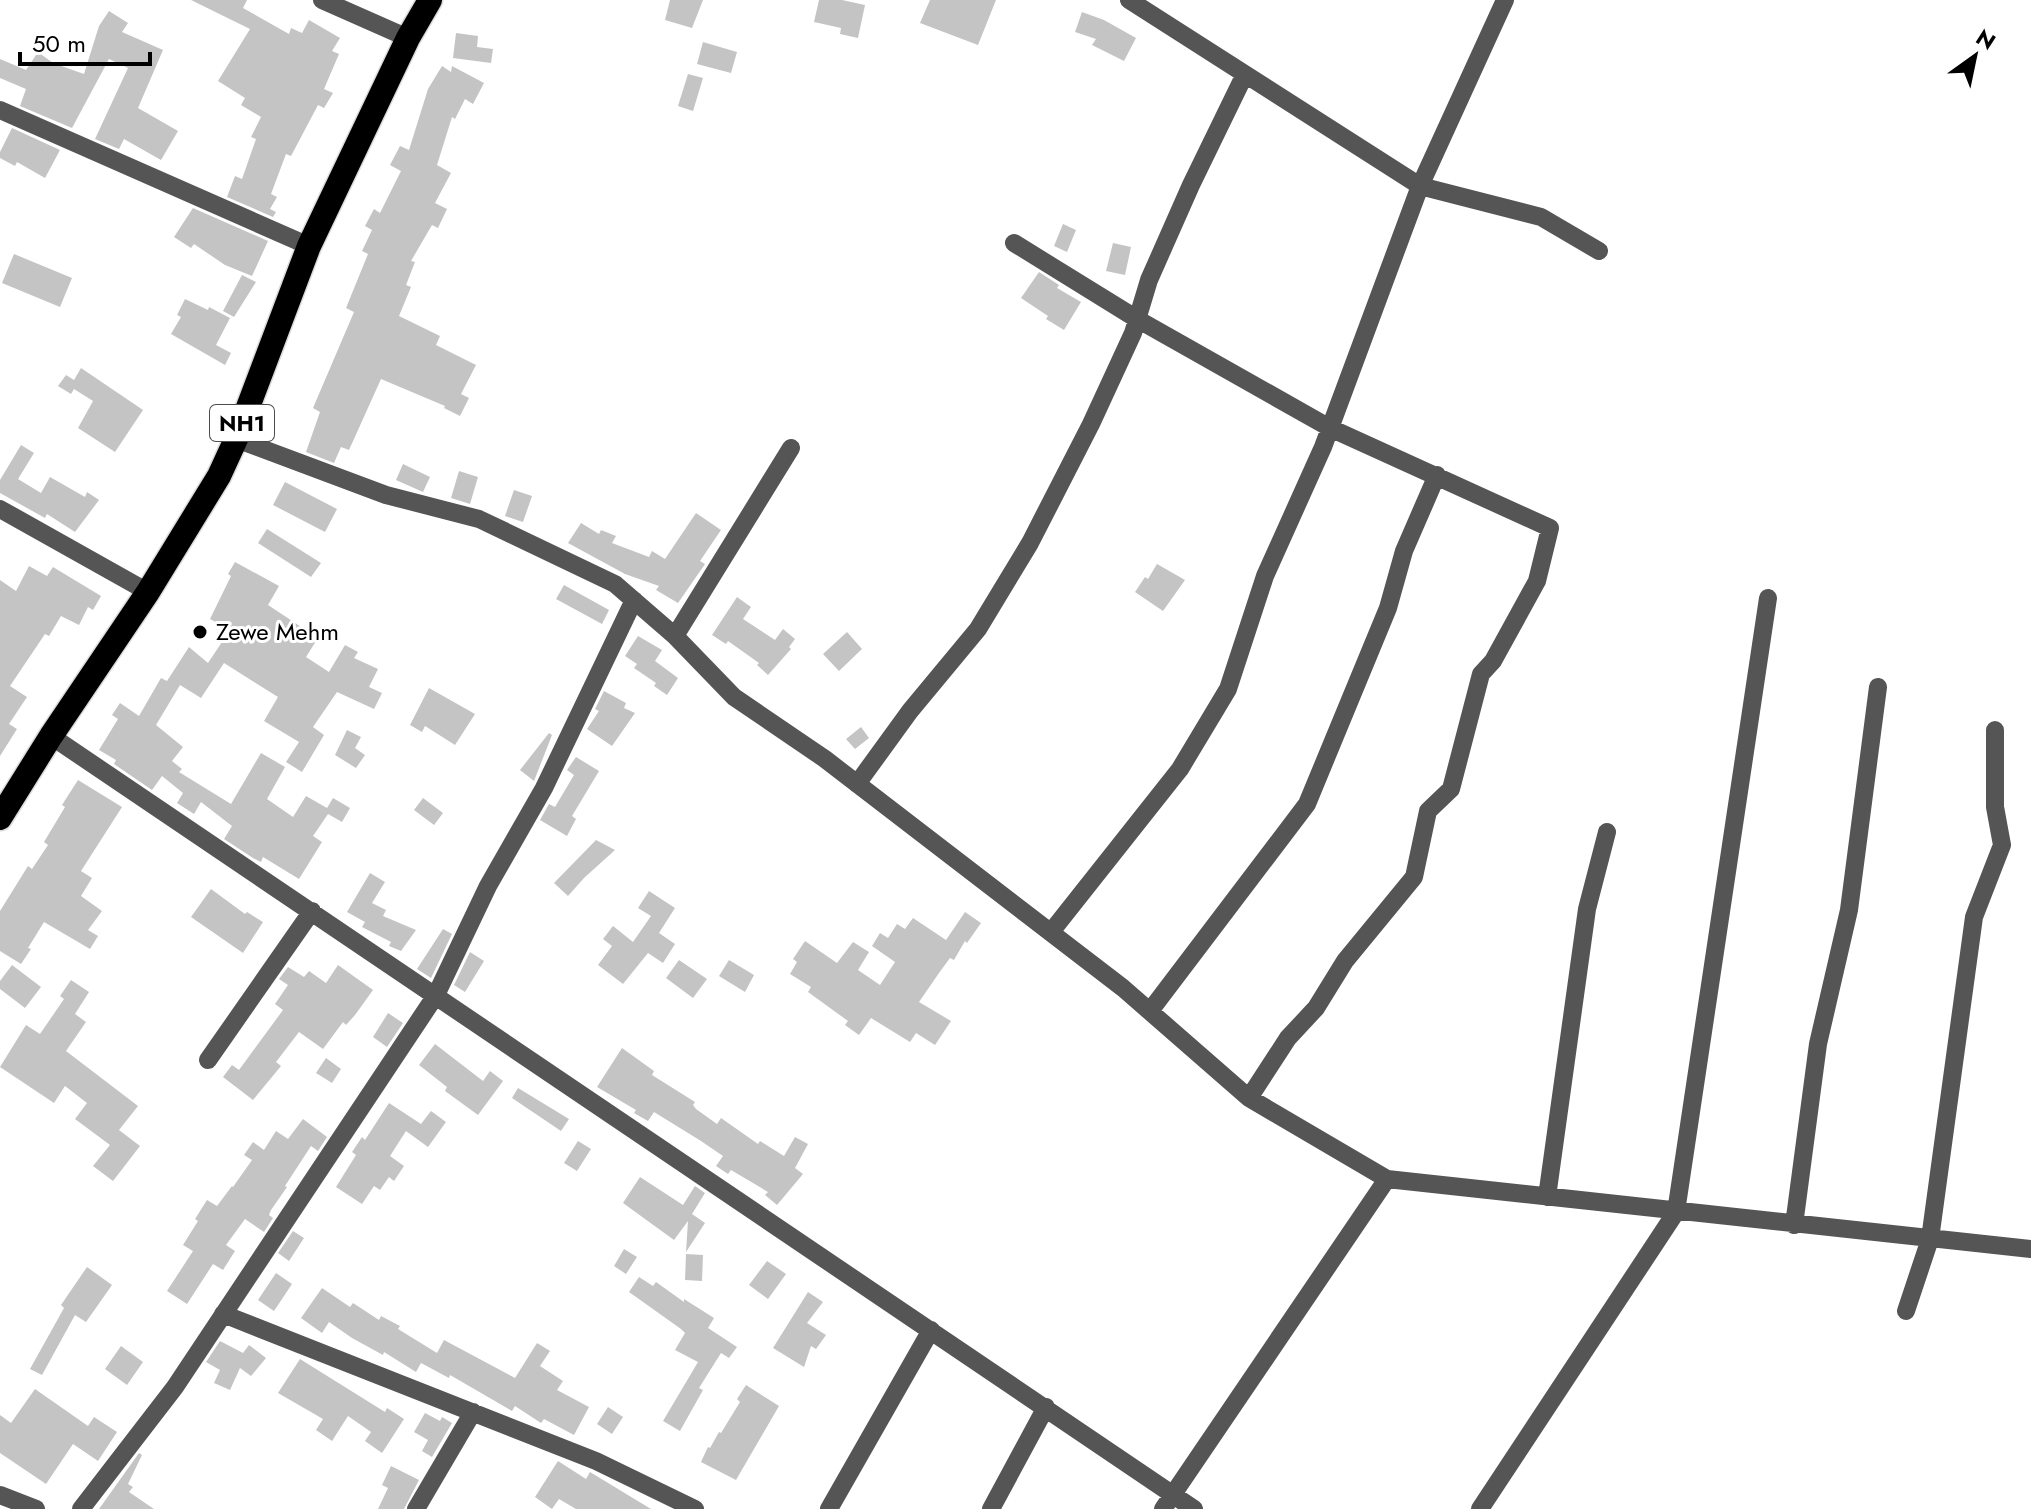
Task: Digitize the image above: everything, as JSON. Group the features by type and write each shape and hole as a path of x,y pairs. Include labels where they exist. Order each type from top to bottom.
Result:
{"highway":[{"name":"NH1","path":"0,818 148,592 219,476 309,246 408,38 430,0"}],"street":[{"path":"322,0 408,38"},
{"path":"1129,0 1420,186 1541,217 1599,251"},
{"path":"1051,932 1180,769 1228,689 1265,576 1330,428 1420,186 1505,0"},
{"path":"857,784 910,711 978,629 1030,543 1091,424 1137,319 1149,280 1245,74"},
{"path":"0,110 309,246"},
{"path":"1014,243 1137,319 1330,428 1550,528 1537,581 1493,661 1481,674 1451,789 1428,811 1414,877 1345,961 1316,1008 1288,1038 1249,1098"},
{"path":"236,439 386,495 479,519 615,584 675,636 734,697 857,784 1051,932 1150,1011 1249,1098 1387,1179 2031,1249"},
{"path":"675,636 791,448"},
{"path":"1150,1011 1307,804 1388,608 1404,551 1437,475"},
{"path":"0,509 148,592"},
{"path":"1480,1509 1676,1212 1768,598"},
{"path":"81,1509 175,1387 436,995 488,886 544,788 634,600"},
{"path":"1794,1225 1818,1044 1849,910 1878,687"},
{"path":"1906,1311 1930,1239 1974,917 2002,845 1995,807 1995,730"},
{"path":"51,736 1046,1407 1169,1501 1194,1509"},
{"path":"1547,1197 1587,909 1607,832"},
{"path":"208,1060 312,911"},
{"path":"1169,1501 1387,1179"},
{"path":"223,1314 596,1461 695,1509"},
{"path":"829,1509 931,1330"},
{"path":"991,1509 1046,1407"},
{"path":"416,1509 473,1412"},
{"path":"0,1495 36,1509"}],"building":[{"path":"191,0 247,0 243,8 289,34 291,28 302,33 309,20 340,38 332,51 339,54 324,89 333,93 324,108 318,105 291,156 286,154 271,194 277,197 270,209 276,212 273,217 227,197 235,176 242,179 256,139 251,137 261,117 241,105 245,98 218,81 250,29"},
{"path":"670,0 703,0 692,28 665,20"},
{"path":"819,0 842,0 865,5 858,38 840,34 841,28 814,22"},
{"path":"930,0 996,0 978,45 920,23"},
{"path":"109,11 128,23 122,32 163,50 138,108 178,131 161,160 124,139 119,149 95,139 128,68 109,59 72,128 20,106 26,89 0,78 0,59 26,70 38,52 53,63 84,74 99,26"},
{"path":"1082,12 1136,38 1124,61 1092,45 1096,39 1075,32"},
{"path":"456,33 478,36 477,47 493,49 491,63 453,58"},
{"path":"703,42 737,52 731,73 697,64"},
{"path":"442,66 451,72 452,66 484,83 473,104 465,99 455,119 452,117 437,165 451,173 435,203 447,209 438,228 432,225 411,261 415,262 406,285 411,287 399,316 440,336 436,345 476,365 461,394 469,398 460,416 445,406 381,379 349,450 341,447 334,463 306,452 320,412 313,408 354,312 346,308 368,254 362,251 372,230 365,226 374,209 380,213 401,171 390,165 400,146 409,150 428,89"},
{"path":"688,74 703,78 693,111 678,106"},
{"path":"12,128 60,150 45,178 17,162 15,166 0,158"},
{"path":"193,208 268,241 252,276 225,265 194,244 191,248 174,237"},
{"path":"1063,224 1076,230 1067,252 1054,246"},
{"path":"1113,243 1131,247 1125,275 1106,271"},
{"path":"14,254 72,278 60,307 2,283"},
{"path":"1039,272 1059,285 1057,288 1081,302 1064,330 1021,298"},
{"path":"242,275 256,282 234,317 223,311"},
{"path":"185,299 230,318 216,345 231,353 225,365 171,334 181,317 177,315"},
{"path":"81,368 143,410 115,452 78,428 93,401 74,389 71,394 58,386 66,375 74,380"},
{"path":"21,445 34,453 18,479 41,493 50,477 85,497 87,492 99,500 75,532 47,514 45,518 0,493 0,480"},
{"path":"403,464 430,477 423,492 396,480"},
{"path":"459,471 478,477 470,504 451,498"},
{"path":"285,482 337,509 325,532 273,505"},
{"path":"514,490 532,496 523,522 505,516"},
{"path":"696,513 721,530 700,561 705,564 678,603 656,590 659,586 625,574 568,543 581,523 599,534 601,530 616,536 612,543 649,557 652,551 665,559"},
{"path":"267,529 321,563 311,577 258,543"},
{"path":"235,562 279,586 268,605 318,638 306,657 329,672 345,645 358,652 354,658 378,669 369,687 382,693 374,709 337,692 313,727 324,735 302,772 286,762 299,742 264,721 278,697 224,663 201,698 180,685 156,725 183,747 172,761 182,769 179,772 231,804 261,753 285,767 267,799 293,817 306,796 327,808 333,798 350,808 342,822 328,814 313,836 322,842 299,879 263,857 261,862 253,858 224,839 232,826 201,802 194,814 177,803 183,793 162,776 152,790 99,750 118,719 112,715 120,703 139,716 161,678 167,681 189,647 208,663 230,630 210,619"},
{"path":"1157,564 1185,580 1163,611 1135,592"},
{"path":"29,566 47,576 53,567 101,596 93,610 88,607 79,625 61,616 10,686 27,697 9,724 17,729 0,756 0,580 16,591"},
{"path":"564,585 609,610 602,624 556,599"},
{"path":"737,597 751,607 743,619 775,640 783,629 795,639 789,647 791,649 768,675 757,665 759,663 728,641 726,644 712,635"},
{"path":"847,632 862,649 839,671 823,654"},
{"path":"638,636 662,650 655,661 678,678 667,695 634,668 637,664 625,656"},
{"path":"429,688 475,714 455,745 425,726 422,732 410,725"},
{"path":"604,691 626,703 624,708 635,713 612,746 587,729 599,711 595,709"},
{"path":"861,727 869,738 855,749 846,739"},
{"path":"347,730 361,737 355,748 365,755 356,768 335,755"},
{"path":"549,733 552,735 534,781 520,770"},
{"path":"576,757 599,771 572,816 576,819 567,836 540,820 549,804 555,807 574,775 567,770"},
{"path":"78,780 122,807 81,871 92,878 81,896 102,911 88,930 98,936 90,949 44,922 21,964 0,951 0,911 28,866 32,869 48,845 44,842"},
{"path":"423,798 443,813 434,825 414,810"},
{"path":"596,840 615,850 568,896 554,883"},
{"path":"370,873 385,882 372,903 386,910 383,916 416,930 401,951 389,946 391,942 362,927 365,922 347,912"},
{"path":"211,889 245,914 247,912 263,922 243,953 191,917"},
{"path":"649,891 675,908 659,933 675,944 663,963 648,953 623,984 598,965 612,946 603,939 613,926 633,942 651,916 638,908"},
{"path":"965,912 981,923 954,960 950,958 919,1002 951,1021 935,1045 916,1033 910,1042 871,1018 859,1035 845,1025 848,1021 808,992 811,987 790,974 797,962 793,959 805,941 837,963 853,942 869,952 858,970 880,985 895,962 872,946 880,933 888,938 897,924 905,929 913,918 946,940"},
{"path":"443,929 452,934 431,978 417,969"},
{"path":"470,952 484,961 465,992 454,985"},
{"path":"679,960 707,979 693,998 666,978"},
{"path":"729,960 754,975 745,992 719,976"},
{"path":"12,965 41,987 25,1008 0,989 0,981"},
{"path":"338,965 373,990 355,1015 346,1025 343,1022 323,1049 299,1032 276,1062 281,1066 253,1100 223,1077 232,1065 239,1070 283,1010 275,1004 288,985 279,979 288,967 304,977 309,971 326,983"},
{"path":"71,980 89,992 75,1014 86,1022 66,1051 138,1106 119,1130 140,1146 113,1181 93,1166 110,1145 75,1119 87,1103 65,1086 54,1103 0,1067 26,1025 40,1034 64,999 60,996"},
{"path":"388,1013 403,1023 387,1047 373,1037"},
{"path":"435,1044 483,1081 490,1071 503,1081 478,1115 445,1091 447,1087 419,1065"},
{"path":"622,1048 654,1071 652,1075 695,1102 693,1105 696,1109 717,1124 721,1118 758,1144 760,1141 784,1156 795,1137 808,1144 795,1168 803,1174 777,1205 765,1195 768,1192 731,1170 728,1174 716,1166 723,1156 701,1141 654,1112 648,1121 634,1113 636,1110 597,1087"},
{"path":"326,1058 341,1069 332,1083 316,1073"},
{"path":"518,1088 569,1119 561,1131 512,1098"},
{"path":"389,1103 421,1124 431,1111 446,1122 428,1147 406,1131 390,1156 404,1166 394,1181 389,1177 380,1190 374,1186 362,1204 336,1187 356,1155 352,1152 362,1137 365,1140"},
{"path":"303,1119 327,1137 318,1151 311,1146 271,1210 269,1215 273,1218 264,1232 245,1219 226,1245 235,1251 223,1270 213,1264 187,1304 167,1291 193,1251 183,1245 207,1200 217,1206 233,1187 252,1160 244,1155 253,1142 264,1150 276,1131 288,1139"},
{"path":"578,1141 591,1149 577,1171 564,1163"},
{"path":"640,1177 683,1205 695,1186 705,1193 692,1214 705,1223 686,1252 688,1221 674,1240 623,1203"},
{"path":"293,1231 304,1238 289,1261 278,1253"},
{"path":"624,1249 637,1257 626,1274 614,1266"},
{"path":"686,1254 703,1255 702,1281 685,1280"},
{"path":"767,1261 786,1274 768,1299 749,1285"},
{"path":"87,1267 112,1285 86,1322 75,1315 42,1375 30,1369 64,1308 61,1305"},
{"path":"276,1273 292,1284 274,1311 258,1300"},
{"path":"639,1277 653,1286 656,1282 714,1318 708,1328 737,1347 729,1358 721,1353 699,1388 703,1390 680,1431 663,1421 698,1362 675,1350 685,1333 629,1292"},
{"path":"322,1288 350,1307 353,1303 379,1320 381,1316 400,1326 398,1329 437,1353 444,1340 515,1378 537,1343 550,1351 540,1366 563,1381 557,1390 589,1407 574,1435 544,1419 541,1423 515,1406 512,1411 450,1375 449,1378 421,1363 416,1372 384,1352 383,1355 352,1338 329,1322 322,1333 301,1318"},
{"path":"808,1292 823,1302 807,1323 826,1335 816,1349 811,1346 804,1367 773,1348"},
{"path":"220,1341 243,1353 249,1345 266,1358 251,1376 240,1368 230,1390 214,1383 220,1370 206,1362"},
{"path":"121,1346 143,1362 127,1385 105,1369"},
{"path":"300,1359 385,1412 387,1408 404,1419 382,1453 365,1441 371,1432 348,1416 332,1441 316,1430 323,1419 278,1393"},
{"path":"746,1385 779,1406 736,1480 701,1462 740,1402 737,1399"},
{"path":"35,1389 88,1426 94,1417 117,1432 98,1461 73,1444 46,1484 0,1453 0,1415 11,1423"},
{"path":"608,1407 623,1417 612,1434 597,1424"},
{"path":"425,1413 452,1423 432,1457 422,1451 428,1440 414,1432"},
{"path":"139,1453 142,1455 128,1484 133,1487 129,1492 154,1509 99,1509"},
{"path":"558,1461 586,1479 590,1472 651,1509 576,1509 559,1499 552,1509 535,1497"},
{"path":"391,1466 419,1480 404,1509 378,1509 388,1488 382,1485"}],"place":[{"name":"Zewe Mehm","path":"200,632"}]}
